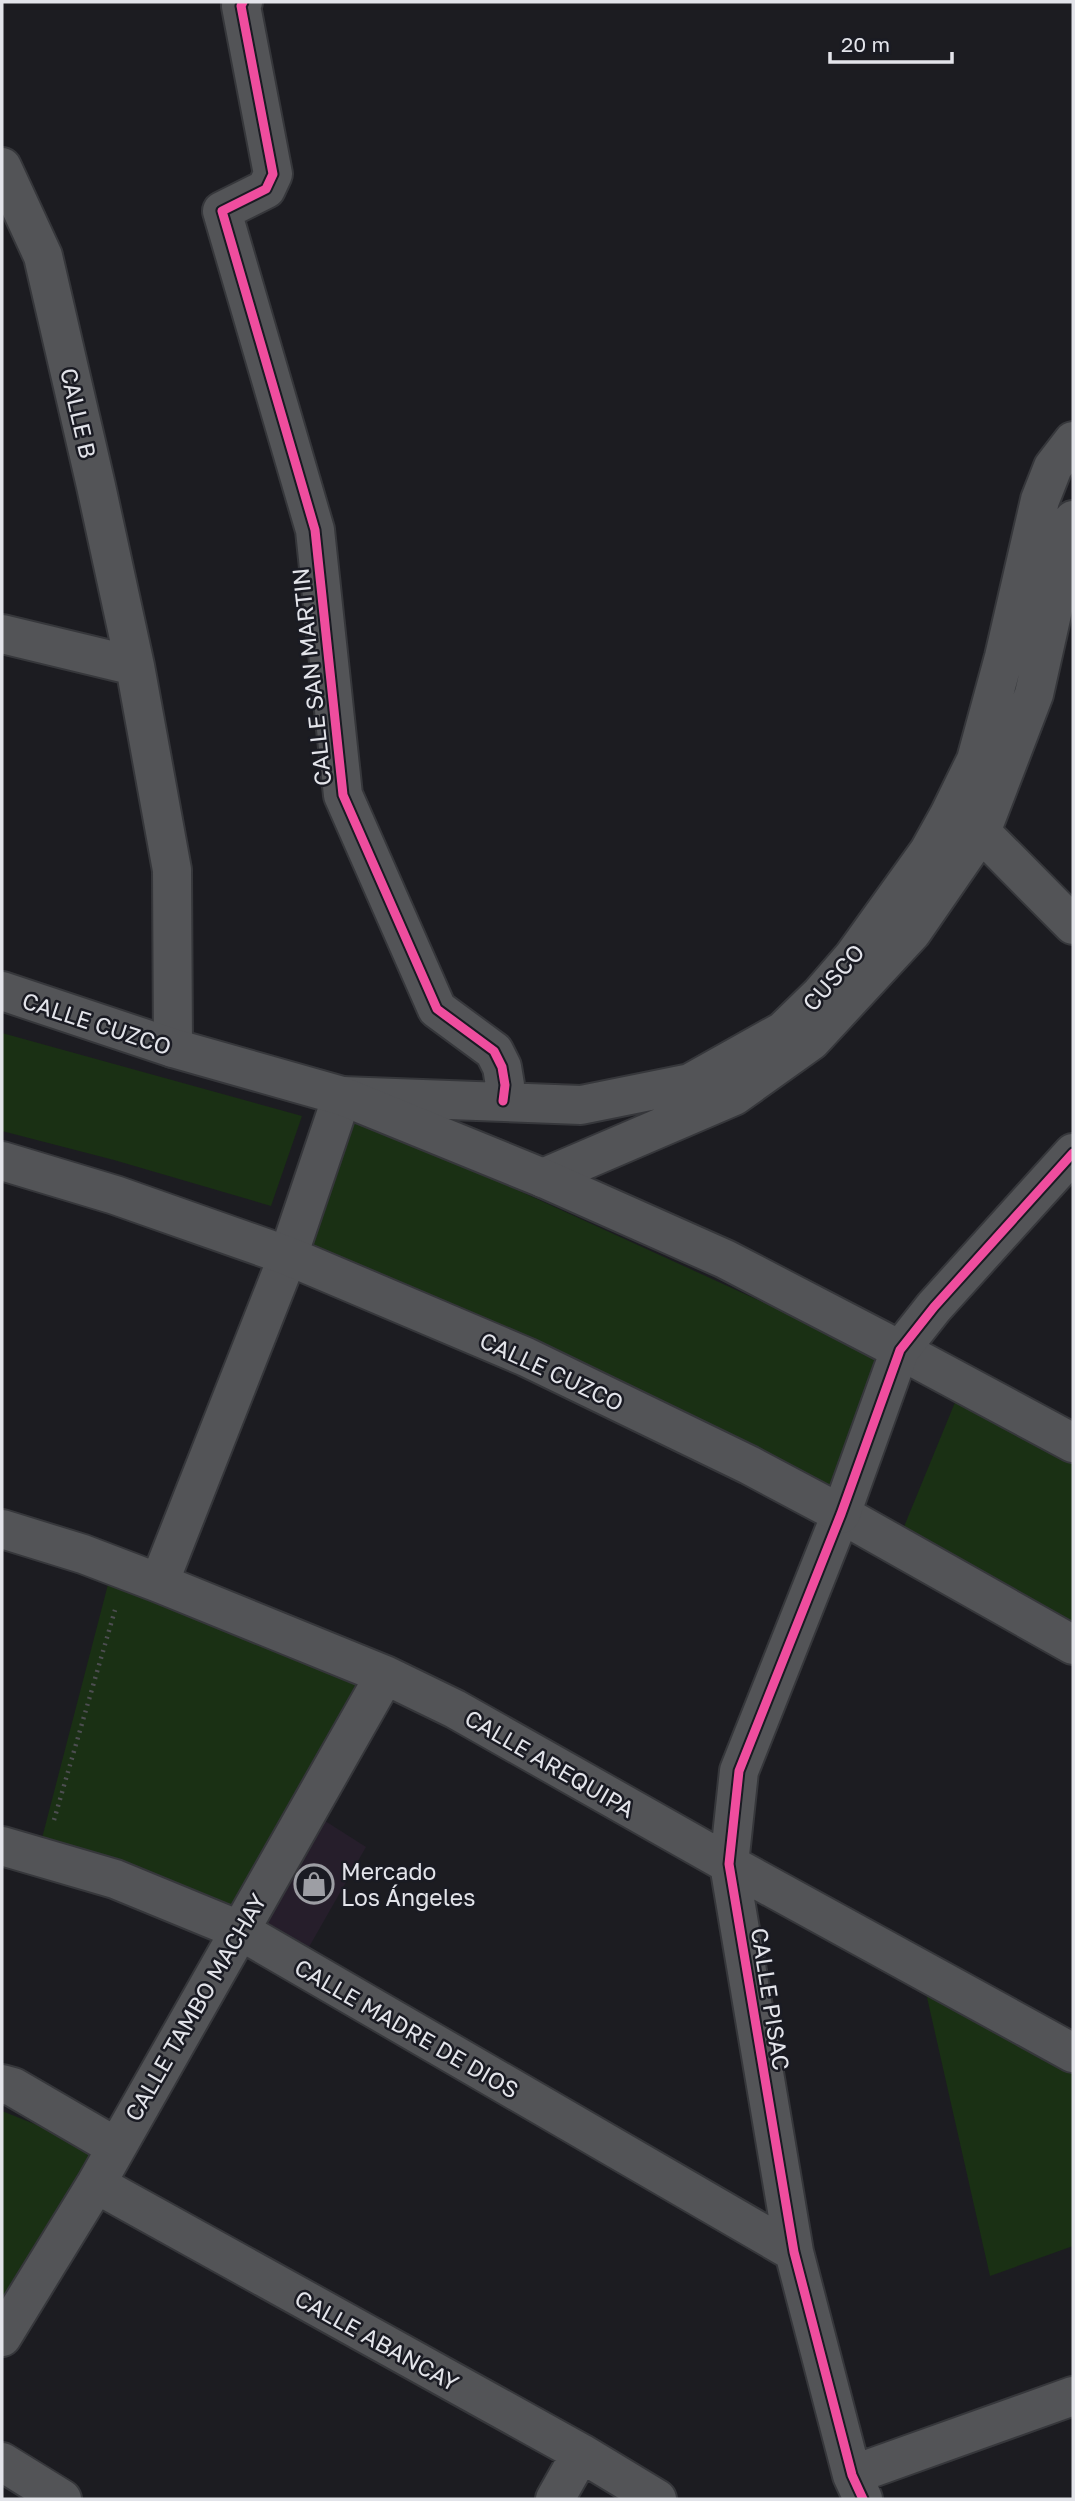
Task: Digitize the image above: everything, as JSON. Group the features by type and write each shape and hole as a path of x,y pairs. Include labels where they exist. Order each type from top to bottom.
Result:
{"street":[{"name":"CALLE SAN MARTIN","path":"243,2 241,6 274,174 266,189 222,211 315,530 343,795 437,1009 494,1051 502,1067 505,1085 503,1101"},
{"name":"CALLE B","path":"2,167 43,256 135,666 172,870 173,1048"},
{"name":"CUSCO","path":"342,1096 581,1105 690,1083 783,1031 821,994 853,957 929,851 976,760 1004,657 1040,499 1054,467 1073,440"},
{"path":"543,1178 734,1096 811,1041 912,932 981,832 1034,694 1073,520"},
{"path":"2,634 135,666"},
{"path":"981,832 1073,925"},
{"name":"CALLE CUZCO","path":"2,992 173,1048 342,1096 543,1178 725,1259 1073,1443"},
{"path":"159,1583 288,1255 342,1096"},
{"name":"CALLE PISAC","path":"858,2487 794,2252 729,1864 739,1771 841,1514 900,1350 934,1307 1073,1153"},
{"name":"CALLE CUZCO","path":"2,1161 115,1195 288,1255 526,1357 749,1465 1073,1645"},
{"name":"CALLE AREQUIPA","path":"2,1529 83,1554 159,1583 385,1675 455,1709 729,1864 1073,2053"},
{"name":"CALLE TAMBO MACHAY","path":"2,2337 96,2183 385,1675"},
{"name":"CALLE MADRE DE DIOS","path":"2,1846 115,1879 239,1930 794,2252"},
{"path":"2,2084 13,2087 116,2147"},
{"name":"CALLE ABANCAY","path":"96,2183 581,2453 657,2499"},
{"path":"858,2487 1073,2396"},
{"path":"555,2499 581,2453"},
{"path":"2,2462 61,2499"}],"path":[{"path":"54,1821 115,1609 128,1614"}],"shaded area":[{"name":"Mercado Los Ángeles","path":"322,1819 366,1847 305,1954 260,1922"}],"green space":[{"path":"2,1033 302,1116 271,1206 114,1160 2,1131"},
{"path":"353,1115 894,1362 843,1498 308,1249"},
{"path":"958,1395 1073,1456 1073,1634 901,1534"},
{"path":"112,1569 371,1679 239,1918 41,1842"},
{"path":"924,1984 1073,2075 1073,2246 990,2276"},
{"path":"2,2111 95,2148 2,2303"}],"cycle path":[{"path":"243,2 241,6 273,174 266,189 222,211 315,530 343,795 437,1009 494,1051 502,1067 505,1085 503,1101"},
{"path":"863,2499 852,2475 794,2252 729,1864 739,1771 841,1514 900,1350 934,1307 1073,1153"}],"place":[{"name":"Mercado Los Ángeles","path":"314,1884"}]}
